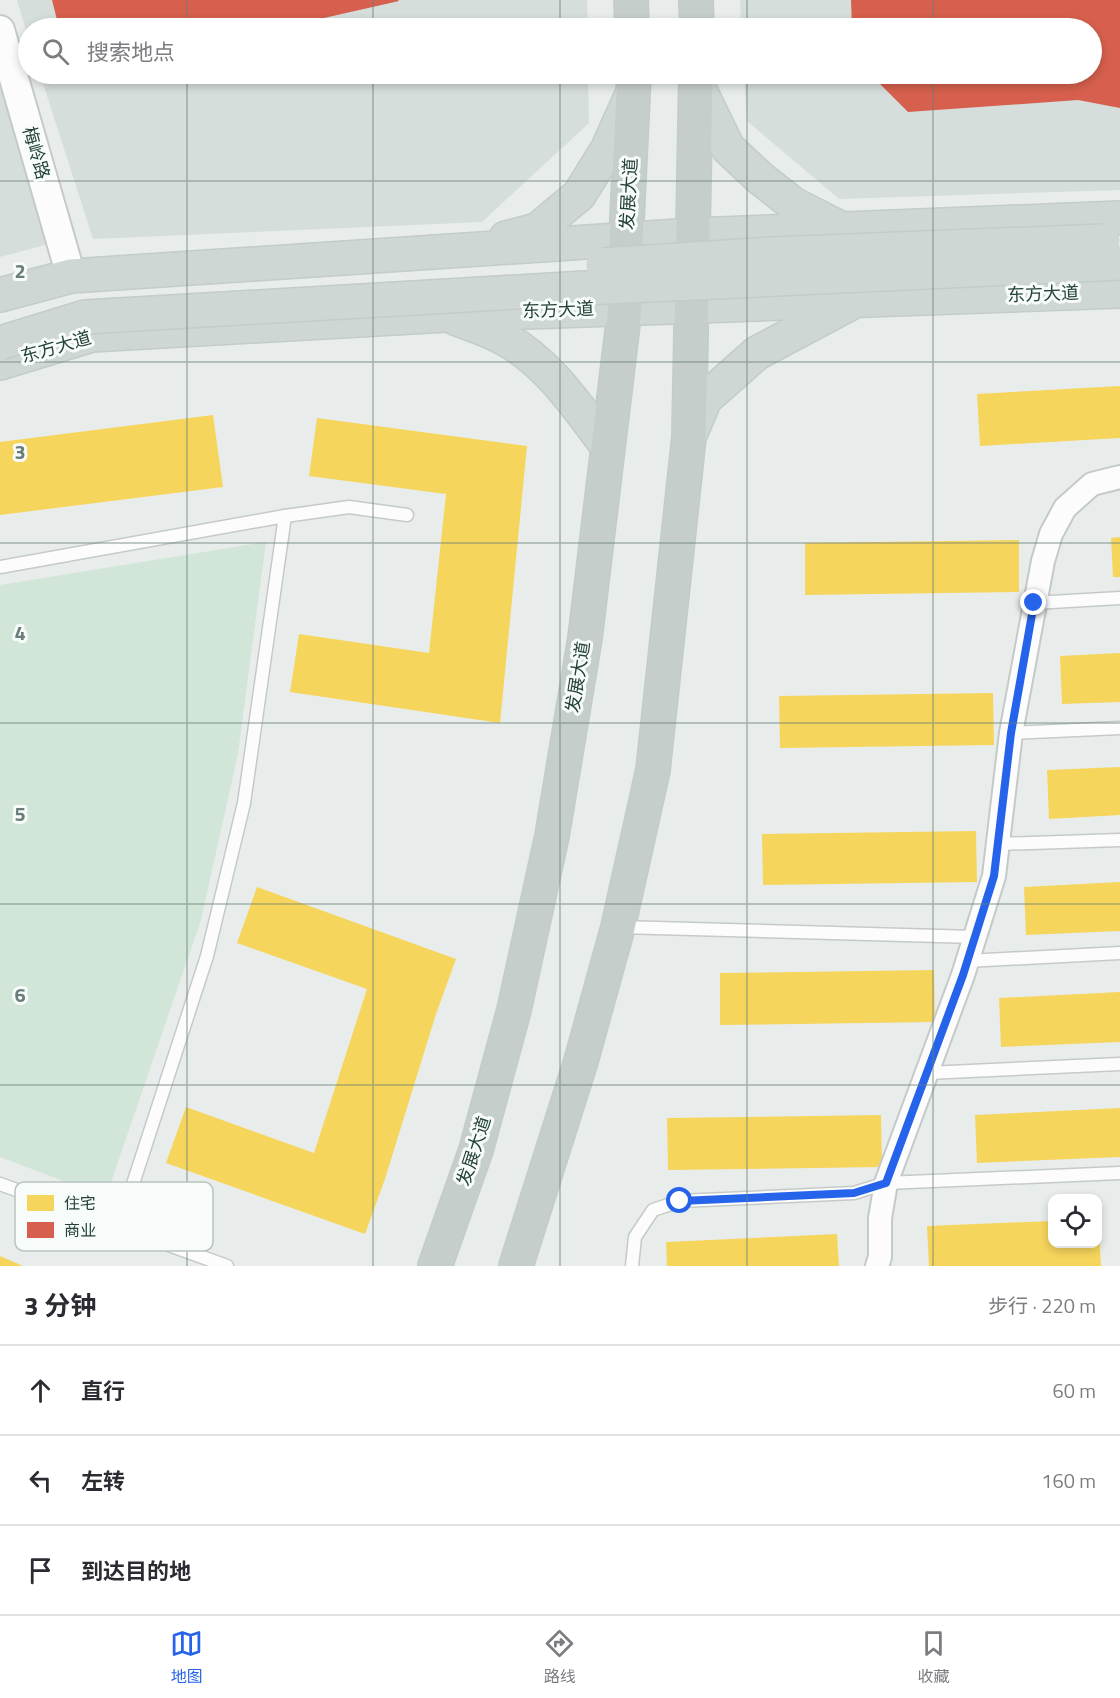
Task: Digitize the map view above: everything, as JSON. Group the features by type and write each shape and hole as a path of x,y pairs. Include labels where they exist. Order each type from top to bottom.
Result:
{"highway":[{"path":"631,0 632,18"},
{"path":"696,0 697,18"},
{"name":"发展大道","path":"435,1266 476,1149 494,1085 514,1010 552,836 585,638 626,307 626,240 634,84"},
{"path":"516,1266 581,1061 618,927 652,770 689,437 696,84"}],"main road":[{"path":"465,250 537,230 579,195 607,150 632,84"},
{"path":"699,84 728,148 760,178 793,204 843,230"},
{"path":"0,295 71,276 693,235 1120,218"},
{"path":"0,321 80,298 771,254 1120,240"},
{"path":"0,343 85,317 585,288 1120,263"},
{"name":"东方大道","path":"0,363 92,335 626,307 1120,291"},
{"path":"689,437 705,399 757,353 855,301"},
{"path":"447,315 505,339 539,363 565,391 608,447"}],"street":[{"name":"梅岭路","path":"0,30 71,276"},
{"path":"877,1266 880,1257 880,1218 886,1183 967,961 994,876 1011,733 1034,603 1051,534 1065,508 1092,484 1120,477"}],"lane":[{"path":"0,567 285,516 349,507 407,515"},
{"path":"133,1182 207,956 244,803 285,516"},
{"path":"1034,603 1120,598"},
{"path":"1011,733 1120,728"},
{"path":"997,844 1120,840"},
{"path":"618,927 975,937"},
{"path":"967,961 1120,953"},
{"path":"927,1073 1120,1064"},
{"path":"632,1266 635,1238 652,1210 680,1201 854,1193 886,1183 1120,1173"},
{"path":"0,1184 15,1189"},
{"path":"185,1251 227,1266"}],"shaded area":[{"path":"17,0 587,0 588,18 22,18"},
{"path":"740,0 1120,0 1120,190 839,199 747,121 745,84 1102,84 1102,18 741,18"},
{"path":"0,77 49,244 0,257"},
{"path":"43,84 588,84 589,123 482,222 93,239"}],"green space":[{"path":"266,542 238,754 201,920 111,1182 66,1182 0,1157 0,585"}],"building: 住宅":[{"path":"1120,386 1120,438 980,446 977,394"},
{"path":"213,415 223,487 0,515 0,442"},
{"path":"317,418 527,446 500,723 290,692 299,634 429,653 446,494 309,476"},
{"path":"1120,537 1120,577 1113,577 1111,538"},
{"path":"1019,540 1019,592 805,595 805,543"},
{"path":"1120,653 1120,702 1062,704 1060,656"},
{"path":"993,693 994,745 780,748 779,696"},
{"path":"1120,767 1120,815 1049,819 1047,770"},
{"path":"976,831 977,882 763,885 762,834"},
{"path":"1120,882 1120,931 1026,935 1024,887"},
{"path":"257,887 456,959 365,1234 166,1163 186,1107 314,1153 367,989 237,943"},
{"path":"934,970 935,1022 720,1025 720,973"},
{"path":"1120,992 1120,1042 1001,1047 999,998"},
{"path":"1120,1108 1120,1157 977,1163 975,1115"},
{"path":"881,1115 882,1167 668,1170 667,1118"},
{"path":"1048,1221 1048,1248 1100,1248 1101,1266 929,1266 927,1226"},
{"path":"837,1234 839,1266 667,1266 666,1242"},
{"path":"0,1256 23,1266 0,1266"}],"building: 商业":[{"path":"52,0 399,1 324,18 56,18"},
{"path":"851,0 1120,0 1120,108 1078,100 908,112 880,84 1102,84 1102,18 852,18"}],"route":[{"path":"680,1201 854,1193 886,1183 963,975 994,876 1011,733 1034,603"}]}
